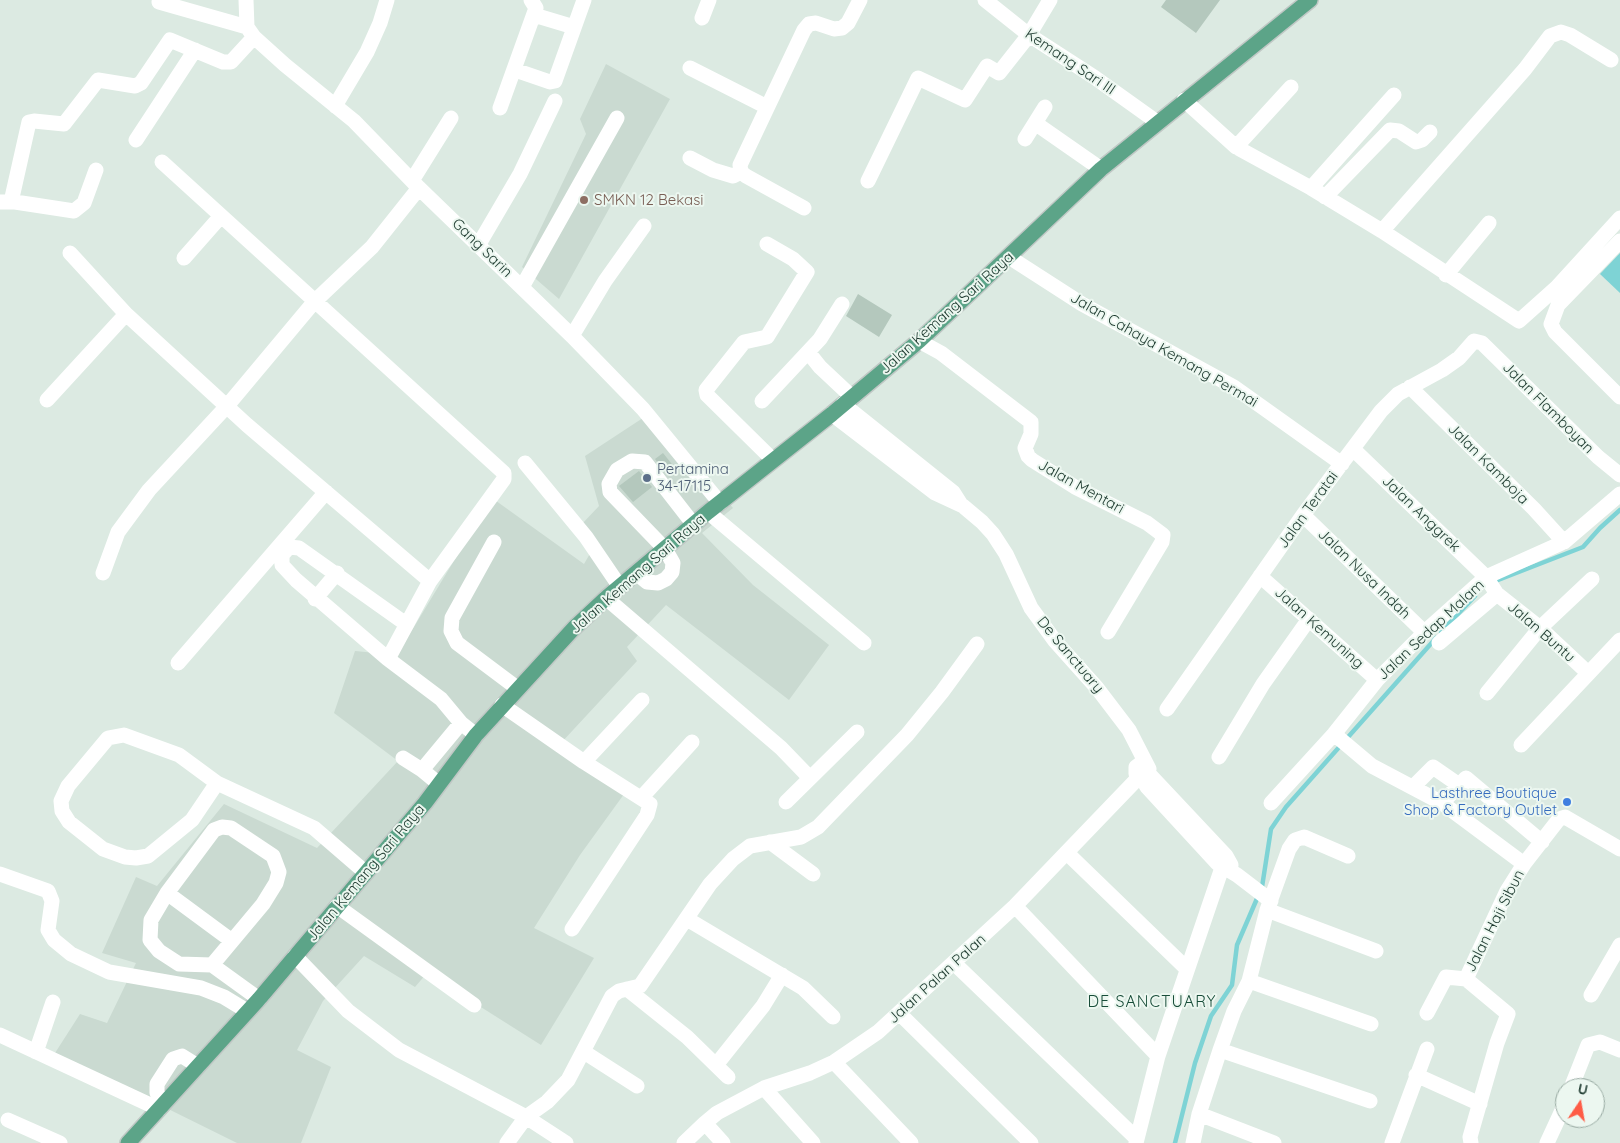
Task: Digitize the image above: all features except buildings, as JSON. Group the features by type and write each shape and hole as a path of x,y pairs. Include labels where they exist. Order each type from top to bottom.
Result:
{"main road":[{"name":"Jalan Kemang Sari Raya","path":"128,1143 259,999 439,784 502,705 606,598 919,341 1100,169 1308,1"}],"street":[{"path":"96,170 84,203 74,211 6,202 29,122 64,124 71,118 98,80 135,86 141,83 170,40 223,62 231,62 250,32 246,0"},
{"path":"335,106 367,52 380,23 387,0"},
{"path":"515,70 550,82 555,81 584,0"},
{"path":"702,18 709,0"},
{"path":"741,172 743,158 795,47 809,24 816,23 834,29 842,28 848,23 860,0"},
{"name":"Kemang Sari III","path":"985,0 1029,35 1094,77 1157,122"},
{"path":"868,182 918,78 965,100 987,66 999,73 1029,35 1050,0"},
{"path":"159,2 250,32"},
{"path":"500,108 515,70 532,8 574,27"},
{"name":"Gang Sarin","path":"250,32 354,121 572,336 643,409 714,508 864,643"},
{"path":"1382,231 1524,69 1550,36 1561,32 1570,35 1611,60"},
{"path":"136,140 195,50"},
{"path":"690,68 767,107"},
{"path":"1236,147 1291,87"},
{"path":"1311,188 1394,95"},
{"path":"1184,100 1236,147 1311,188 1382,231 1518,321 1557,287 1620,218"},
{"path":"479,244 520,174 555,101"},
{"path":"1025,139 1045,107"},
{"path":"103,573 118,532 149,490 227,406 314,302 372,247 416,184 451,118"},
{"path":"522,287 617,118"},
{"path":"1035,123 1100,169"},
{"path":"1325,197 1390,130 1399,130 1416,142 1422,140 1430,132"},
{"path":"690,158 713,170 733,176 741,172"},
{"path":"162,162 504,473 504,479 430,581 388,659"},
{"path":"741,172 804,208"},
{"path":"184,258 221,216"},
{"path":"1446,275 1490,223"},
{"path":"572,336 605,282 644,226"},
{"path":"1620,241 1558,305 1551,324 1555,332 1620,397"},
{"path":"767,244 793,259 807,272 767,337 744,342 706,390 707,395 773,460"},
{"path":"70,253 126,314 227,406 430,581"},
{"name":"Jalan Cahaya Kemang Permai","path":"1009,256 1082,304 1234,387 1342,464"},
{"path":"762,401 820,339 842,304"},
{"path":"47,400 126,314"},
{"name":"Jalan Teratai","path":"1167,709 1303,515 1381,411 1398,394 1442,370 1477,340"},
{"name":"Jalan Flamboyan","path":"1477,340 1598,457 1620,475"},
{"name":"Jalan Mentari","path":"919,341 941,353 1031,422 1031,434 1024,448 1032,460 1075,487 1101,498 1161,533 1162,542 1108,632"},
{"name":"De Sanctuary","path":"808,352 820,367 843,405 935,493 963,506 993,534 1006,554 1030,608 1055,641 1097,688 1129,730 1142,751 1140,773"},
{"name":"Jalan Kamboja","path":"1410,387 1534,509 1564,542"},
{"name":"Jalan Anggrek","path":"1353,449 1491,586"},
{"path":"636,573 647,582 658,583 666,580 672,572 673,563 665,549 610,492 609,484 617,470 632,461 645,462 694,525"},
{"path":"525,463 586,537 620,587"},
{"path":"178,663 326,492"},
{"name":"Jalan Sedap Malam","path":"1271,803 1340,739 1377,680 1424,633 1491,586 1564,542 1620,494"},
{"name":"Jalan Nusa Indah","path":"1303,515 1424,633"},
{"path":"494,542 452,618 451,631 457,643 517,688"},
{"path":"406,624 337,573 299,548 289,547 282,554 280,559 285,568 315,599 388,659 441,699 461,723 476,736"},
{"path":"315,599 337,573"},
{"name":"Jalan Kemuning","path":"1260,576 1377,680"},
{"path":"1487,693 1540,628 1592,579"},
{"path":"1439,643 1491,586"},
{"name":"Jalan Buntu","path":"1491,586 1540,628 1588,674"},
{"path":"606,598 781,748 810,776"},
{"path":"1219,757 1263,684 1309,619"},
{"path":"1521,745 1620,640"},
{"path":"507,1143 526,1117 547,1102 568,1080 584,1052 607,1003 619,990 640,986 710,884 733,859 750,846 801,837 818,827 907,734 942,692 976,644"},
{"path":"584,762 642,700"},
{"path":"502,705 584,762 642,797 650,804 650,809 572,929"},
{"path":"422,770 461,723"},
{"path":"786,802 810,776 857,732"},
{"path":"217,783 192,820 148,856 125,857 103,849 69,822 62,811 61,801 68,786 108,738 117,735 124,736 179,755 217,783 314,828 365,872"},
{"path":"1340,739 1372,766 1442,803 1524,864"},
{"path":"642,797 692,742"},
{"path":"403,758 439,784"},
{"path":"1413,787 1433,767 1459,785"},
{"path":"1140,773 1147,787 1266,901 1376,951"},
{"name":"Jalan Palan Palan","path":"684,1143 717,1113 764,1088 834,1062 900,1014 1015,906 1067,853 1140,773"},
{"path":"1442,803 1464,778 1468,778 1542,842"},
{"name":"Jalan Haji Sibun","path":"1466,979 1507,892 1524,864 1563,817 1618,843"},
{"path":"212,965 263,904 276,883 279,867 273,856 231,828 222,827 214,830 167,893 151,920 150,940 159,951 179,964 212,965 259,999"},
{"path":"1193,1143 1220,1050 1249,982 1266,901 1289,849 1298,837 1306,837 1348,856"},
{"path":"770,842 813,874"},
{"path":"1067,853 1187,969"},
{"path":"955,964 1136,1141 1158,1056 1224,861"},
{"path":"0,874 48,891 52,901 48,930 54,940 71,954 109,972 202,988 224,997 247,1011"},
{"path":"167,893 232,941"},
{"path":"337,906 474,1005"},
{"path":"1015,906 1158,1056"},
{"path":"687,919 802,988 833,1017"},
{"path":"1591,995 1620,945"},
{"path":"295,956 348,1011 399,1050 526,1117 566,1143"},
{"path":"716,1064 763,1006 782,975"},
{"path":"1427,1013 1445,977 1466,979 1508,1014 1497,1043 1470,1137 1471,1143"},
{"path":"1249,982 1370,1024"},
{"path":"626,989 687,1037 728,1077"},
{"path":"36,1052 53,1002"},
{"path":"900,1014 1031,1143"},
{"path":"0,1035 162,1106"},
{"path":"1575,1078 1588,1045 1600,1042 1620,1050"},
{"path":"1392,1143 1427,1049"},
{"path":"1220,1050 1370,1101"},
{"path":"584,1052 637,1086"},
{"path":"162,1106 157,1093 157,1084 173,1059 182,1056 198,1066"},
{"path":"834,1062 911,1143"},
{"path":"1416,1075 1480,1104"},
{"path":"764,1088 813,1143"},
{"path":"1200,1114 1274,1143"},
{"path":"8,1120 60,1143"},
{"path":"706,1124 723,1143"},
{"path":"1547,1143 1555,1126"}],"shaded area":[{"name":"SMKN 12 Bekasi","path":"606,64 670,99 559,299 522,267 586,134 580,119"},
{"path":"652,412 733,508 702,533 753,585 829,645 789,700 666,605 627,647 637,661 561,743 627,790 580,855 534,928 594,958 541,1045 427,973 415,987 364,956 323,1001 297,1050 331,1067 301,1143 237,1143 55,1053 80,1014 107,1023 136,963 102,953 136,877 157,886 224,804 317,848 398,761 334,713 355,651 397,655 492,498 584,564 595,545 581,525 599,506 585,456"}],"water":[{"path":"1620,253 1620,293 1600,274"}],"waterway":[{"path":"1493,582 1583,547 1620,510"},
{"path":"1441,632 1475,596"},
{"path":"1175,1143 1195,1063 1211,1016 1232,985 1237,945 1262,887 1271,829 1286,807 1436,638"}],"place":[{"name":"SMKN 12 Bekasi","path":"584,200"},
{"name":"Pertamina 34-17115","path":"647,478"},
{"name":"Lasthree Boutique Shop & Factory Outlet","path":"1567,802"}],"district":[{"name":"DE SANCTUARY","path":"1152,1002"}]}
